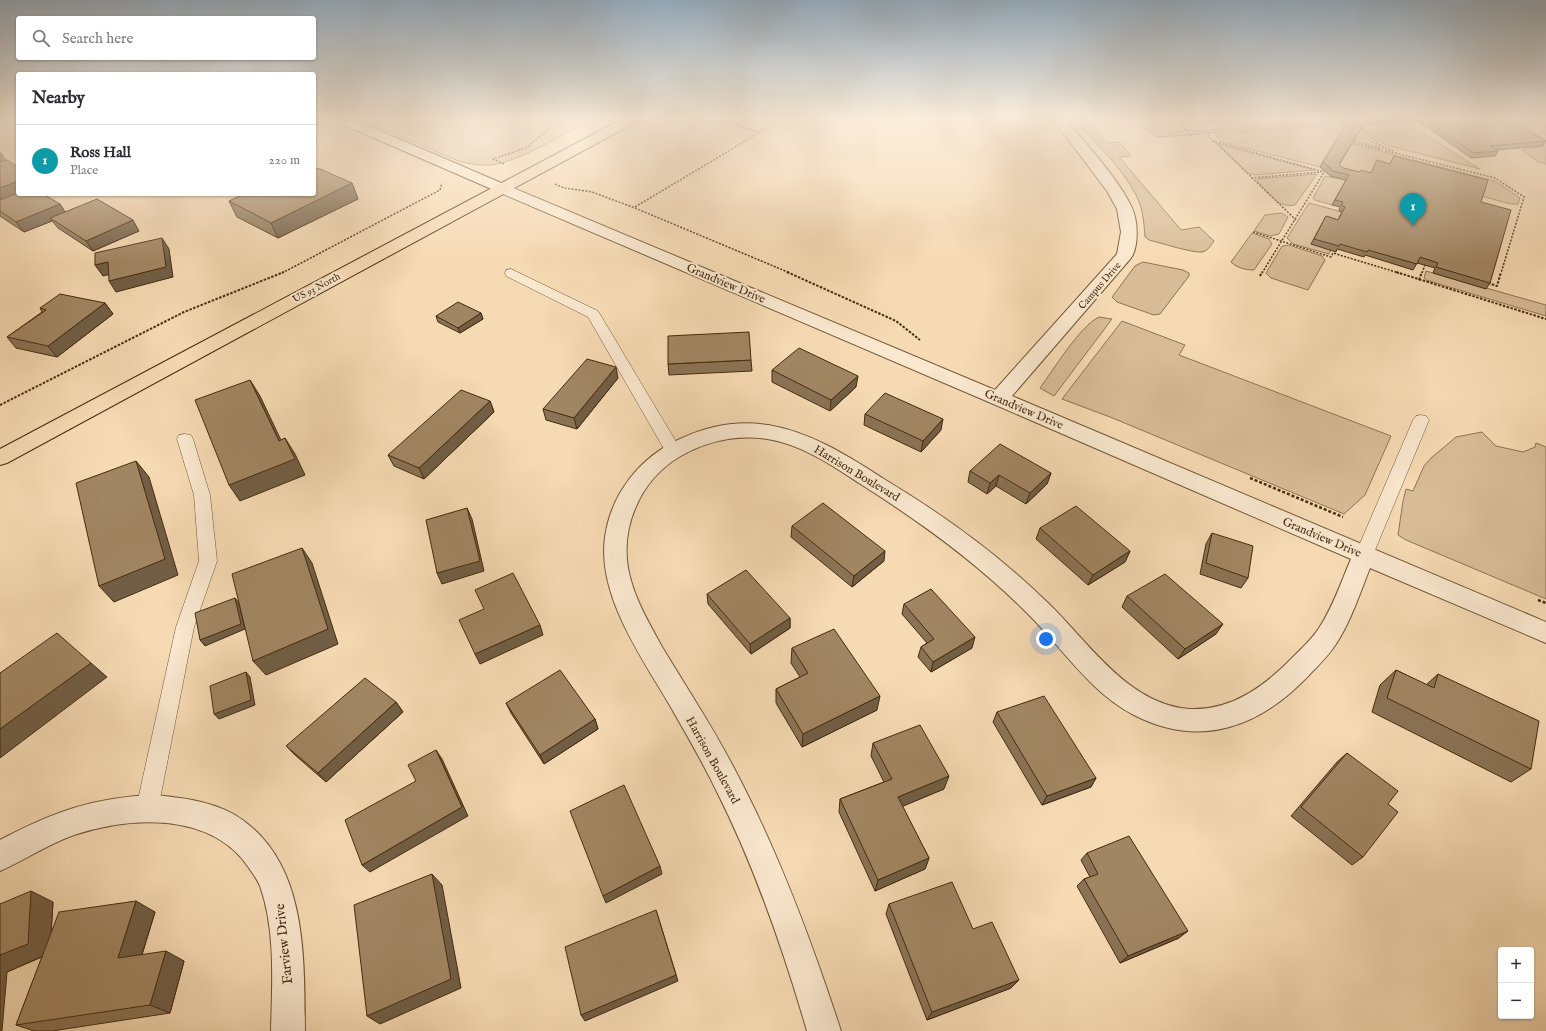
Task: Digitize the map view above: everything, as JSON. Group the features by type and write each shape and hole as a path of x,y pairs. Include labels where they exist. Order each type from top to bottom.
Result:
{"main road":[{"name":"US 93 North","path":"0,458 542,166"}],"street":[{"name":"Grandview Drive","path":"452,166 1546,633"},
{"name":"Campus Drive","path":"998,398 1010,387 1125,255 1129,232 1125,209 1114,190 1095,166"},
{"name":"Harrison Boulevard","path":"824,1031 803,961 765,861 725,778 634,620 622,591 616,563 616,536 622,510 634,487 651,466 673,450 698,438 719,433 754,430 782,434 832,456 881,486 986,560 1039,609 1089,663 1115,688 1144,707 1174,718 1204,721 1232,716 1257,704 1296,672 1328,635 1364,555"},
{"name":"Farview Drive","path":"0,856 40,834 75,821 114,811 148,809 178,811 206,818 231,829 252,846 268,870 280,900 288,975 288,1031"}],"lane":[{"path":"511,273 593,314 673,450"},
{"path":"1364,555 1421,420"},
{"path":"148,809 185,626 208,561 202,495 185,439"}],"path":[{"path":"0,405 184,312 274,277 440,190 441,184 478,166"},
{"path":"511,166 564,188 592,192 635,208 843,296 896,322 924,344"},
{"path":"635,208 703,166"},
{"path":"1239,166 1296,220"},
{"path":"1303,166 1330,173"},
{"path":"1260,276 1296,220 1327,166"},
{"path":"1448,166 1495,178 1524,197 1497,286 1487,283"},
{"path":"1251,178 1324,172"},
{"path":"1253,232 1331,257 1333,253 1546,319"},
{"path":"1419,280 1425,265"},
{"path":"1247,477 1374,531"},
{"path":"1532,597 1546,603"}],"shaded area":[{"path":"1117,166 1127,166 1181,230 1199,227 1214,241 1209,248 1202,252 1191,251 1149,240 1145,237 1142,210 1136,195"},
{"path":"1241,166 1300,166 1314,170 1255,175 1248,173"},
{"path":"1338,166 1389,166 1388,169 1368,178 1336,169"},
{"path":"1402,166 1437,166 1495,181 1520,198 1518,204 1511,204 1481,196"},
{"path":"1317,174 1295,205 1289,206 1274,199 1257,181 1258,179"},
{"path":"1325,176 1346,180 1332,205 1313,198"},
{"path":"1309,203 1342,212 1335,225 1311,244 1331,250 1329,254 1293,244 1287,238"},
{"path":"1282,213 1288,217 1279,234 1270,236 1254,231 1265,215"},
{"path":"1252,233 1269,239 1272,244 1254,270 1248,270 1236,266 1231,262"},
{"path":"1289,245 1322,256 1325,260 1308,290 1271,278 1266,273 1282,246"},
{"path":"1143,262 1183,270 1189,273 1189,276 1160,314 1154,315 1117,302 1112,297 1135,266"},
{"path":"1426,271 1546,305 1546,316 1426,280 1424,278"},
{"path":"1099,317 1112,319 1054,396 1040,388 1076,338 1084,329"},
{"path":"1122,321 1185,345 1179,355 1391,436 1365,495 1344,514 1110,417 1062,399"},
{"path":"1482,432 1496,446 1523,452 1535,447 1536,443 1546,447 1546,599 1406,540 1398,535 1406,489 1413,491 1424,466 1431,458 1456,437"}],"building":[{"path":"0,166 16,166 16,182 0,188"},
{"path":"1328,166 1341,166 1343,168 1359,172 1361,170 1371,173 1374,166 1434,166 1488,180 1481,202 1511,210 1490,283 1436,267 1438,263 1420,257 1417,264 1368,250 1367,252 1340,244 1339,246 1314,239 1326,216 1338,220 1345,207 1341,205 1343,202 1335,200 1349,175 1333,171"},
{"path":"318,168 352,183 271,223 229,201 240,196 316,196 316,169"},
{"path":"16,194 16,196 46,196 60,204 16,222 0,211 0,200"},
{"path":"97,199 133,220 86,241 50,218"},
{"path":"162,238 166,267 109,281 108,262 95,265 95,253"},
{"path":"60,294 105,303 48,346 7,337 46,310 40,308"},
{"path":"458,302 481,313 458,328 436,316"},
{"path":"749,332 751,360 668,364 668,336"},
{"path":"799,348 858,376 831,400 772,370"},
{"path":"587,359 616,367 574,418 543,409"},
{"path":"250,380 279,441 285,438 295,459 229,485 195,400"},
{"path":"461,390 490,401 419,468 388,455"},
{"path":"885,393 943,419 923,441 865,414"},
{"path":"1000,444 1051,473 1030,493 999,475 990,483 970,471"},
{"path":"136,461 165,559 99,586 76,483"},
{"path":"823,503 885,551 854,576 792,526"},
{"path":"1076,506 1130,551 1093,575 1040,528"},
{"path":"467,508 480,561 437,573 426,520"},
{"path":"1212,533 1253,546 1248,578 1206,563"},
{"path":"302,548 328,629 253,661 232,574"},
{"path":"746,570 790,618 750,644 707,594"},
{"path":"513,573 540,625 475,654 459,620 484,609 475,590"},
{"path":"1165,574 1223,624 1185,649 1127,596"},
{"path":"931,589 975,637 933,662 921,647 934,639 904,604"},
{"path":"235,598 241,624 200,640 195,613"},
{"path":"834,629 880,696 803,734 776,689 808,673 792,648"},
{"path":"57,633 91,663 0,729 0,673"},
{"path":"560,670 595,719 540,755 506,703"},
{"path":"1396,670 1434,688 1438,674 1539,721 1531,769 1387,698"},
{"path":"246,672 251,700 214,714 210,686"},
{"path":"365,678 396,702 318,773 286,746"},
{"path":"1044,696 1096,778 1047,796 997,712"},
{"path":"920,725 949,776 898,797 929,858 878,880 840,799 892,779 873,743"},
{"path":"436,750 462,807 362,865 345,820 416,781 408,765"},
{"path":"1347,753 1398,791 1388,804 1398,812 1363,857 1301,807"},
{"path":"624,785 660,866 603,896 570,811"},
{"path":"1129,836 1188,931 1128,956 1084,879 1098,874 1087,853"},
{"path":"432,874 451,979 367,1016 354,905"},
{"path":"952,882 973,929 992,922 1019,980 932,1012 889,904"},
{"path":"31,891 28,944 0,955 0,904"},
{"path":"136,901 118,958 166,951 150,1005 16,1025 59,912"},
{"path":"656,910 676,975 581,1015 565,947"}],"place":[{"name":"Ross Hall","path":"1413,226"}]}
